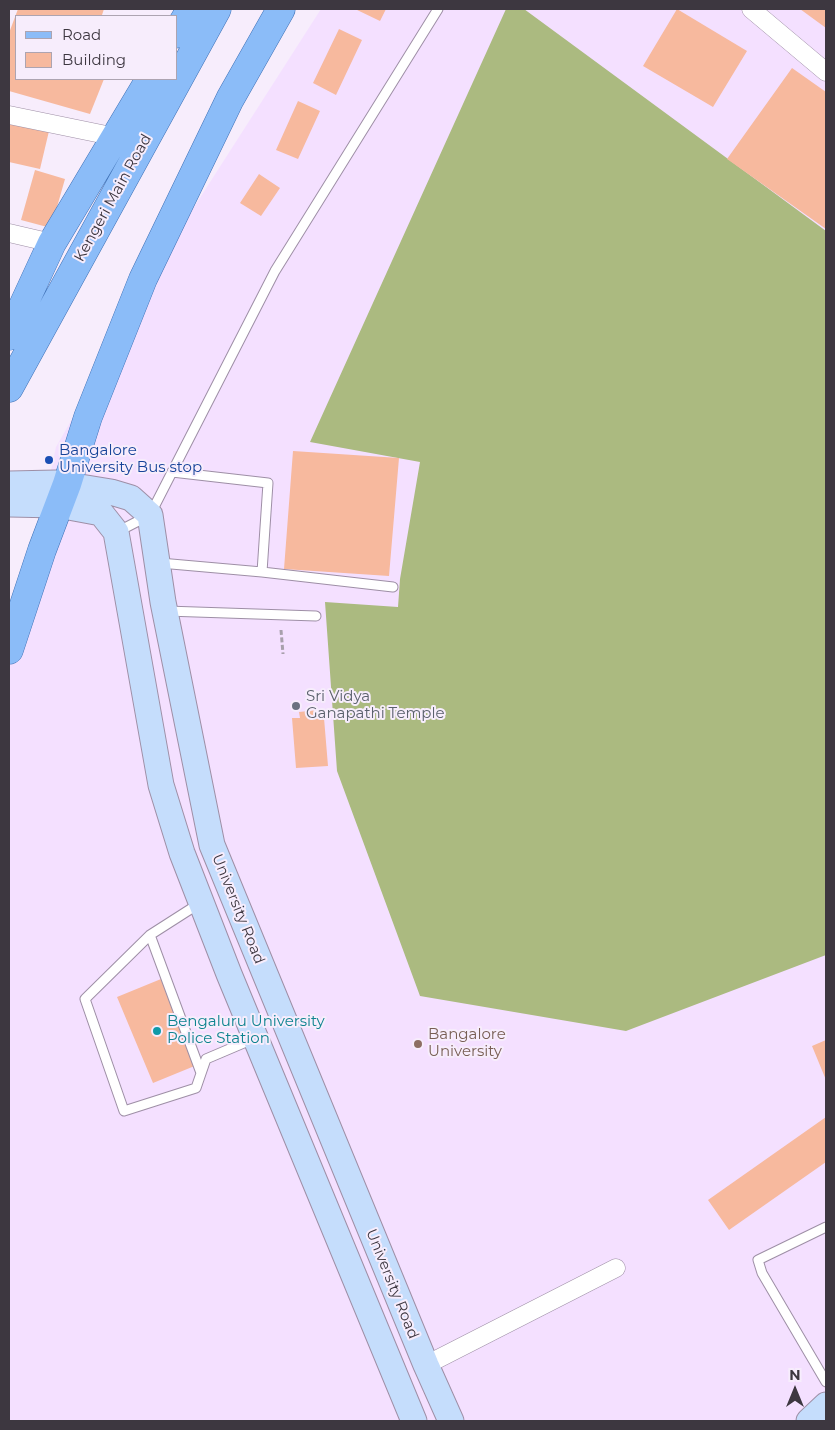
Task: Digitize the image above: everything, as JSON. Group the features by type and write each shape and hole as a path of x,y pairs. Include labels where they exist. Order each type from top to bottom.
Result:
{"main road":[{"path":"178,31 191,9"},
{"name":"Kengeri Main Road","path":"9,388 217,9"},
{"path":"9,650 88,417 143,279 230,99 281,9"},
{"name":"Kengeri Main Road","path":"9,335 52,243 149,80"},
{"path":"9,484 62,495 101,514 116,532"},
{"path":"9,504 62,495 111,492 132,498 150,515"},
{"name":"University Road","path":"150,515 164,611 212,844 426,1365 451,1421"},
{"name":"University Road","path":"116,532 161,785 200,902 414,1421"},
{"path":"136,645 170,639"},
{"path":"294,1133 325,1119"},
{"path":"809,1421 826,1405"}],"street":[{"path":"751,9 826,72"},
{"path":"9,115 116,137"},
{"path":"9,233 52,243"},
{"path":"426,1365 616,1268"}],"lane":[{"path":"116,532 150,515 275,270 438,9"},
{"path":"172,472 268,483 262,572"},
{"path":"157,563 393,586"},
{"path":"164,611 316,616"},
{"path":"200,902 150,935 85,999 124,1111 196,1088 206,1059 255,1038"},
{"path":"150,935 201,1073"},
{"path":"826,1227 758,1260 762,1273 826,1382"}],"path":[{"path":"278,615 283,654"}],"shaded area":[{"name":"Bangalore University","path":"321,9 826,9 826,1421 9,1421 9,667 56,447 189,215"}],"green space":[{"path":"506,9 524,9 826,231 826,955 626,1031 420,996 337,771 325,602 398,607 400,579 420,462 310,442"}],"building":[{"path":"18,9 104,9 102,15 16,15"},
{"path":"355,9 386,9 380,21"},
{"path":"677,9 747,51 713,107 643,66"},
{"path":"800,9 826,9 826,28"},
{"path":"15,17 15,80 104,80 90,114 9,91 9,33"},
{"path":"339,29 362,40 336,95 313,83"},
{"path":"792,68 826,92 826,229 727,159"},
{"path":"298,101 320,111 298,159 276,150"},
{"path":"9,122 49,131 40,169 9,162"},
{"path":"35,170 65,179 51,228 21,220"},
{"path":"259,174 280,188 261,216 240,203"},
{"path":"293,451 399,458 389,576 284,569"},
{"path":"318,710 319,718 324,718 328,766 296,768 292,718 300,718 299,712"},
{"name":"Bengaluru University Police Station","path":"161,979 197,1065 153,1083 117,997"},
{"path":"826,1040 826,1080 812,1046"},
{"path":"826,1117 826,1162 729,1230 708,1200"}],"place":[{"name":"Bangalore University Bus stop","path":"49,460"},
{"name":"Sri Vidya Ganapathi Temple","path":"296,706"},
{"name":"Bengaluru University Police Station","path":"157,1031"},
{"name":"Bangalore University","path":"418,1044"}]}
